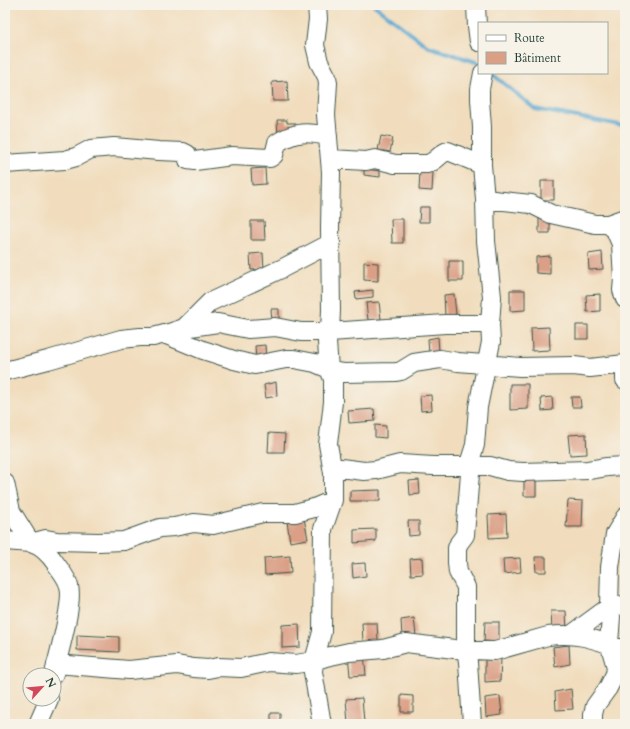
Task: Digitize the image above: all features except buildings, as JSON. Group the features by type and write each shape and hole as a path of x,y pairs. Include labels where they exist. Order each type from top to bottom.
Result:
{"street":[{"path":"317,5 318,19 315,45 319,62 327,77 328,83 326,114 331,160 331,310 330,332 327,342 330,369 333,379 333,402 328,444 332,467 333,500 324,529 322,632 314,662 313,672 322,724"},
{"path":"476,5 478,34"},
{"path":"472,724 466,649 466,587 458,572 457,554 459,543 465,535 470,474 468,467 475,445 478,407 488,365 491,342 490,324 492,297 486,241 485,199 482,165 480,90 482,74"},
{"path":"5,164 65,160 76,157 91,149 114,147 183,152 187,154 188,160 195,161 232,156 270,158 274,155 277,143 297,134 303,132 328,136"},
{"path":"331,160 375,159 396,164 427,164 431,163 443,153 448,151 482,165"},
{"path":"485,199 531,204 559,216 595,224 608,224 625,218"},
{"path":"608,224 615,230 623,244 622,290 625,299"},
{"path":"184,328 210,302 331,243"},
{"path":"5,371 121,339 153,337 184,328 218,323 248,329 275,327 301,332 330,332 445,324 490,324"},
{"path":"164,334 203,350 255,365 294,359 315,363 344,373 396,372 401,371 414,363 440,359 520,367 574,366 590,368 625,364"},
{"path":"625,370 625,380"},
{"path":"332,467 364,471 376,470 400,464 468,467 490,466 508,471 523,472 588,470 625,466"},
{"path":"5,483 11,510 31,543"},
{"path":"31,543 50,539 56,541 124,541 160,528 194,524 213,525 263,514 295,512 314,508 333,500"},
{"path":"295,512 324,529"},
{"path":"593,724 595,706 608,688 615,674 617,647 611,617 617,606 610,567 615,534 625,517"},
{"path":"5,541 39,545 48,554 69,584 70,595 67,617 55,667"},
{"path":"571,635 617,606"},
{"path":"62,669 129,670 177,665 208,669 218,667 241,668 269,662 296,664 314,662 326,657 349,652 383,649 406,644 495,651 548,636 571,635 588,637 617,647"},
{"path":"38,724 45,707"}],"waterway":[{"path":"374,5 427,46 478,63"},
{"path":"492,74 535,109 625,126"}]}
